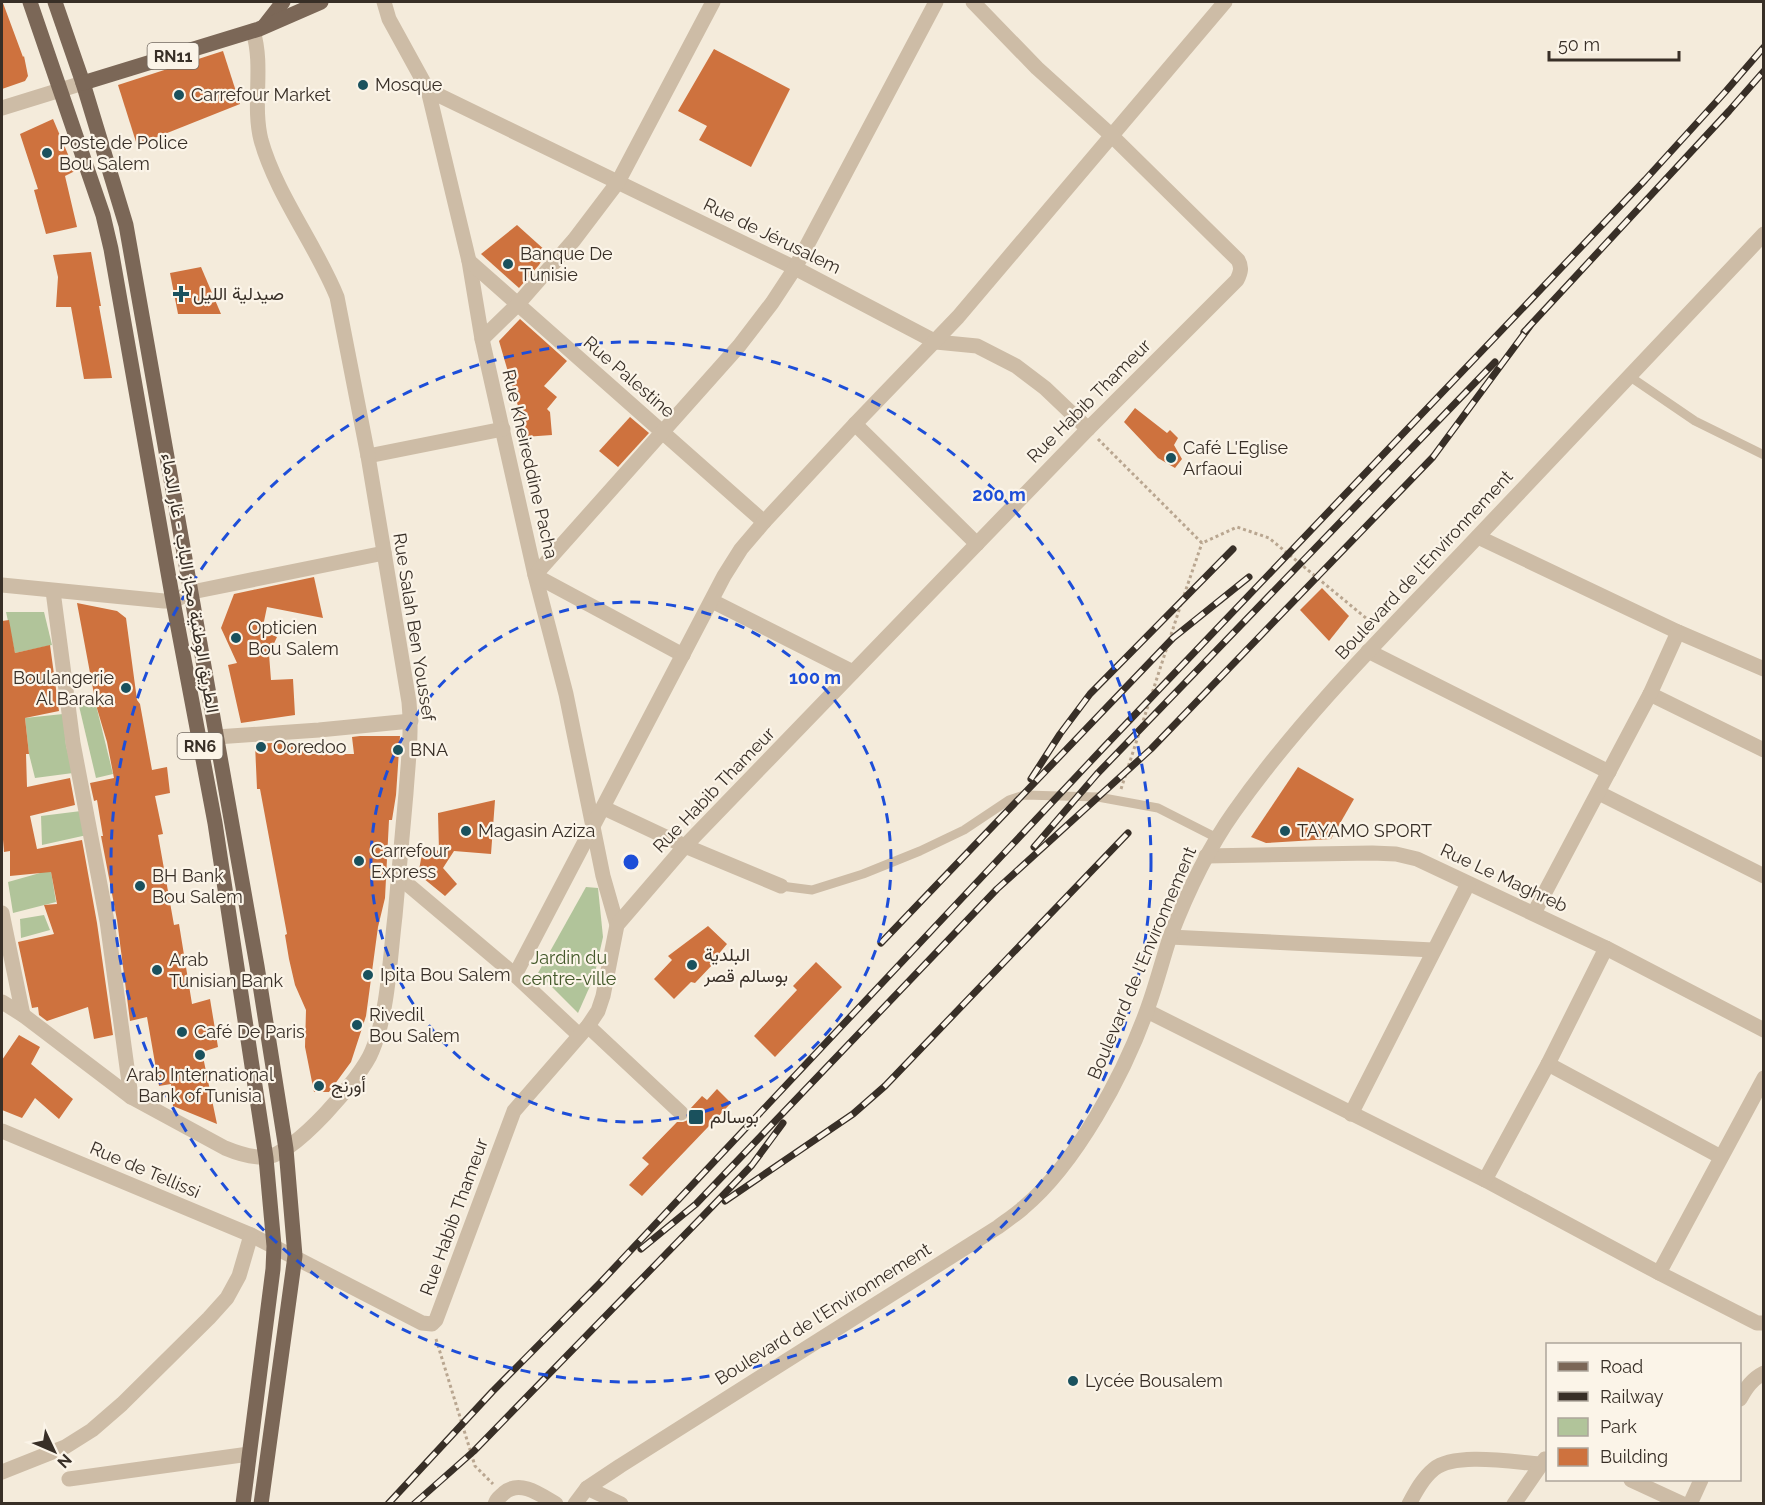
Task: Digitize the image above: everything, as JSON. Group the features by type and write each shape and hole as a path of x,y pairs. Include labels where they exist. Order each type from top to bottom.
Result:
{"main road":[{"name":"الطريق الوطنية مجاز الباب - غار الدماء","path":"30,2 103,215 111,249 215,824 266,1158 274,1246 273,1269 243,1503"},
{"name":"الطريق الوطنية مجاز الباب - غار الدماء","path":"55,2 83,83 126,225 258,966 286,1149 295,1256 261,1503"},
{"path":"262,26 271,2"},
{"path":"262,26 283,2"},
{"name":"RN11","path":"83,83 262,26 321,2"},
{"path":"236,968 258,966"}],"street":[{"path":"371,2 389,18"},
{"path":"384,2 389,18"},
{"path":"482,339 517,305 574,240 618,182 713,2"},
{"path":"683,655 536,575 739,346 772,303 795,268 936,2"},
{"path":"973,2 1037,68 1111,135"},
{"path":"515,975 724,576 741,549 855,424 936,342 1225,2"},
{"name":"Rue Kheireddine Pacha","path":"389,18 428,90 468,261 482,339 566,694 603,876 617,925"},
{"name":"Rue Salah Ben Youssef","path":"262,26 258,46 258,117 261,140 275,177 337,297 368,456 411,721 399,877 381,1025 372,1052 355,1080 328,1110 286,1149 266,1158"},
{"path":"2,108 83,83"},
{"name":"Rue de Jérusalem","path":"428,90 795,268 936,342 977,346 1016,366 1045,388 1088,429"},
{"name":"Rue Habib Thameur","path":"274,1246 422,1323 432,1324 439,1315 514,1111 584,1031 598,1011 617,925 684,846 1088,429 1237,280 1241,272 1238,260 1111,135"},
{"name":"Boulevard de l'Environnement","path":"575,1503 587,1488 630,1459 998,1227 1025,1207 1076,1148 1100,1111 1124,1065 1147,1011 1170,937 1206,856 1232,814 1274,757 1368,651 1764,234"},
{"name":"Rue Palestine","path":"468,261 764,522"},
{"path":"855,424 977,544"},
{"path":"368,456 503,429"},
{"path":"1478,537 1678,632 1764,669"},
{"path":"2,585 173,601 192,592 384,553"},
{"path":"53,591 73,743 107,921 131,1097"},
{"path":"712,601 853,672"},
{"path":"1534,914 1650,694 1678,632"},
{"path":"1368,651 1609,772"},
{"path":"1650,694 1764,750"},
{"path":"216,737 411,721"},
{"path":"1599,793 1764,876"},
{"path":"604,808 684,846 780,886"},
{"name":"Rue Le Maghreb","path":"1206,856 1372,853 1396,854 1417,859 1606,948 1764,1030"},
{"path":"399,877 681,1113"},
{"path":"1352,1114 1468,884"},
{"path":"2,914 22,1015"},
{"path":"1170,937 1433,950"},
{"path":"1485,1180 1548,1064 1606,948"},
{"path":"2,1002 131,1097 225,1148 266,1158"},
{"path":"1147,1011 1485,1180 1757,1323 1764,1323"},
{"path":"1548,1064 1721,1157"},
{"path":"1659,1273 1721,1157 1759,1101 1764,1078"},
{"name":"Rue de Tellissi","path":"2,1131 274,1246"},
{"path":"2,1472 65,1447 92,1430 122,1404 227,1298 239,1276 250,1235"},
{"path":"1741,1397 1747,1386 1764,1373"},
{"path":"69,1479 249,1454"},
{"path":"1409,1503 1423,1480 1435,1468 1446,1462 1465,1459 1544,1460"},
{"path":"1514,1503 1544,1460"},
{"path":"1634,1481 1683,1503"},
{"path":"1690,1503 1700,1481"},
{"path":"499,1498 510,1488 521,1487 556,1503"},
{"path":"587,1488 621,1503"}],"lane":[{"path":"1629,376 1695,421 1764,455"},
{"path":"780,886 812,890 863,874 964,830 1009,800 1024,795 1078,795 1158,808 1217,838"}],"path":[{"path":"1088,429 1202,543"},
{"path":"1118,801 1202,543 1237,527 1269,538 1385,634"},
{"path":"432,1324 475,1466 499,1498"}],"green space":[{"path":"6,612 44,612 52,645 15,653"},
{"path":"96,705 113,774 96,778 79,706"},
{"path":"63,714 66,745 73,773 35,778 29,754 25,718"},
{"path":"81,811 87,835 42,845 41,816"},
{"path":"48,853 56,902 13,913 8,882 40,873 36,855"},
{"name":"Jardin du centre-ville","path":"586,887 598,888 603,937 594,977 578,1013 538,973"},
{"path":"44,915 50,930 21,938 20,919"}],"building":[{"path":"2,4 24,56 28,76 25,81 2,89"},
{"path":"714,49 790,89 751,167 699,140 707,126 678,111"},
{"name":"Carrefour Market","path":"223,51 240,104 137,145 118,85"},
{"path":"53,119 75,171 65,176 77,227 46,234 34,190 38,189 20,134"},
{"path":"517,225 547,252 519,288 481,254"},
{"path":"91,252 112,378 84,379 71,307 56,307 58,277 53,255"},
{"path":"201,267 221,314 178,314 170,273"},
{"path":"520,319 567,361 544,386 557,397 547,409 550,412 552,435 524,437 520,413 499,341"},
{"path":"1135,408 1167,433 1170,430 1178,438 1174,445 1182,459 1175,468 1158,458 1124,422"},
{"path":"630,417 649,433 618,467 599,451"},
{"path":"314,577 323,618 267,607 262,631 277,637 269,654 271,680 293,679 295,715 241,723 228,665 237,663 221,628 234,594"},
{"path":"1322,588 1349,616 1329,641 1300,610"},
{"path":"77,603 117,611 126,618 137,700 140,704 152,770 167,767 170,793 155,796 163,834 158,835 174,925 179,924 192,1004 210,999 218,1047 202,1052 217,1124 173,1106 171,1084 159,1086 147,1017 130,1021 117,920 101,836 103,836 97,800 94,801 90,783 114,778 107,742 96,705"},
{"path":"9,620 15,653 50,645 59,711 25,718 29,754 26,754 27,787 70,778 75,805 30,816 37,849 82,840 113,1035 94,1039 88,1007 47,1021 39,1015 38,1007 32,1008 18,942 54,934 44,905 57,904 51,872 10,876 10,851 4,852 2,621"},
{"path":"400,736 396,795 392,820 389,820 385,898 378,927 366,1016 351,1062 329,1092 314,1092 305,1047 306,1010 295,985 289,959 285,935 287,934 260,789 257,789 255,744 289,742 303,744 305,754 354,754 352,737"},
{"path":"1298,767 1354,799 1331,839 1266,843 1251,837"},
{"name":"Magasin Aziza","path":"495,800 491,854 454,851 443,868 457,884 445,896 423,878 419,870 426,846 439,851 438,813"},
{"path":"708,926 727,944 711,963 713,964 695,983 691,982 674,999 654,979 672,960 668,956"},
{"path":"816,962 842,987 775,1057 754,1036 797,990 793,986"},
{"path":"19,1035 40,1047 31,1064 73,1099 59,1119 35,1098 22,1118 2,1110 2,1060"},
{"path":"717,1089 731,1103 642,1196 629,1185 649,1164 642,1158 677,1122 688,1120 691,1115 690,1109 702,1096 707,1100"}],"railway":[{"path":"388,1504 492,1392 600,1283 1105,746 1645,180 1764,47"},
{"path":"1524,332 1764,71"},
{"path":"641,1249 696,1204 997,889 1151,749 1433,457 1530,326"},
{"path":"1034,847 1097,774 1495,362"},
{"path":"1031,779 1060,734 1090,694 1233,549"},
{"path":"881,943 1173,638 1249,577"},
{"path":"725,1201 853,1114 885,1086 1128,833"},
{"path":"414,1504 474,1451 703,1216 752,1165 783,1123"}],"place":[{"name":"Mosque","path":"363,85"},
{"name":"Carrefour Market","path":"179,95"},
{"name":"Poste de Police Bou Salem","path":"47,153"},
{"name":"Banque De Tunisie","path":"508,264"},
{"name":"صيدلية الليل","path":"181,294"},
{"name":"Café L'Eglise Arfaoui","path":"1171,458"},
{"name":"Opticien Bou Salem","path":"236,638"},
{"name":"Boulangerie Al Baraka","path":"126,688"},
{"name":"Ooredoo","path":"261,747"},
{"name":"BNA","path":"398,750"},
{"name":"Magasin Aziza","path":"466,831"},
{"name":"TAYAMO SPORT","path":"1285,831"},
{"name":"Carrefour Express","path":"359,861"},
{"name":"BH Bank Bou Salem","path":"140,886"},
{"name":"البلدية بوسالم قصر","path":"692,965"},
{"name":"Arab Tunisian Bank","path":"157,970"},
{"name":"Ipita Bou Salem","path":"368,975"},
{"name":"Rivedil Bou Salem","path":"357,1025"},
{"name":"Café De Paris","path":"182,1032"},
{"name":"Arab International Bank of Tunisia","path":"200,1055"},
{"name":"أورنج","path":"319,1086"},
{"name":"بوسالم","path":"696,1117"},
{"name":"Lycée Bousalem","path":"1073,1381"}]}
